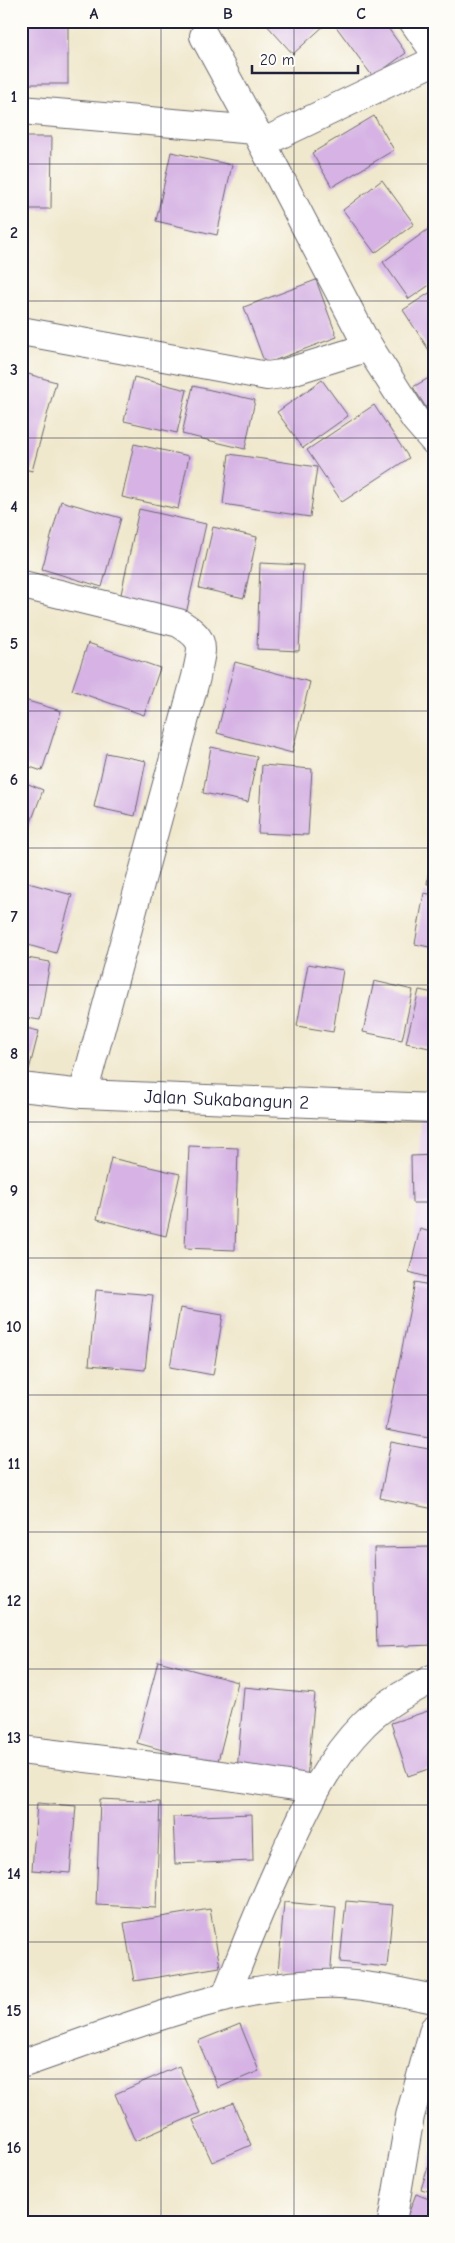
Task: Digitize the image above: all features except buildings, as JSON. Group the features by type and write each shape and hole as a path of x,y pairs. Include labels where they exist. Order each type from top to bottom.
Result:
{"street":[{"path":"413,21 434,51"},
{"path":"204,36 370,347 415,419 434,441"},
{"path":"21,110 258,137 434,61"},
{"path":"21,330 267,376 282,374 370,347"},
{"path":"23,585 179,623 197,635 201,647 193,686 82,1094"},
{"name":"Jalan Sukabangun 2","path":"21,1087 82,1094 434,1108"},
{"path":"226,1996 252,1926 315,1789 346,1745 365,1724 407,1692 434,1678"},
{"path":"21,1750 191,1771 315,1789"},
{"path":"21,2064 226,1996 264,1988 340,1984 434,1999"},
{"path":"392,2222 410,2116 434,2029"}],"shaded area":[{"path":"421,1118 434,1118 434,1505 401,1502"}]}
